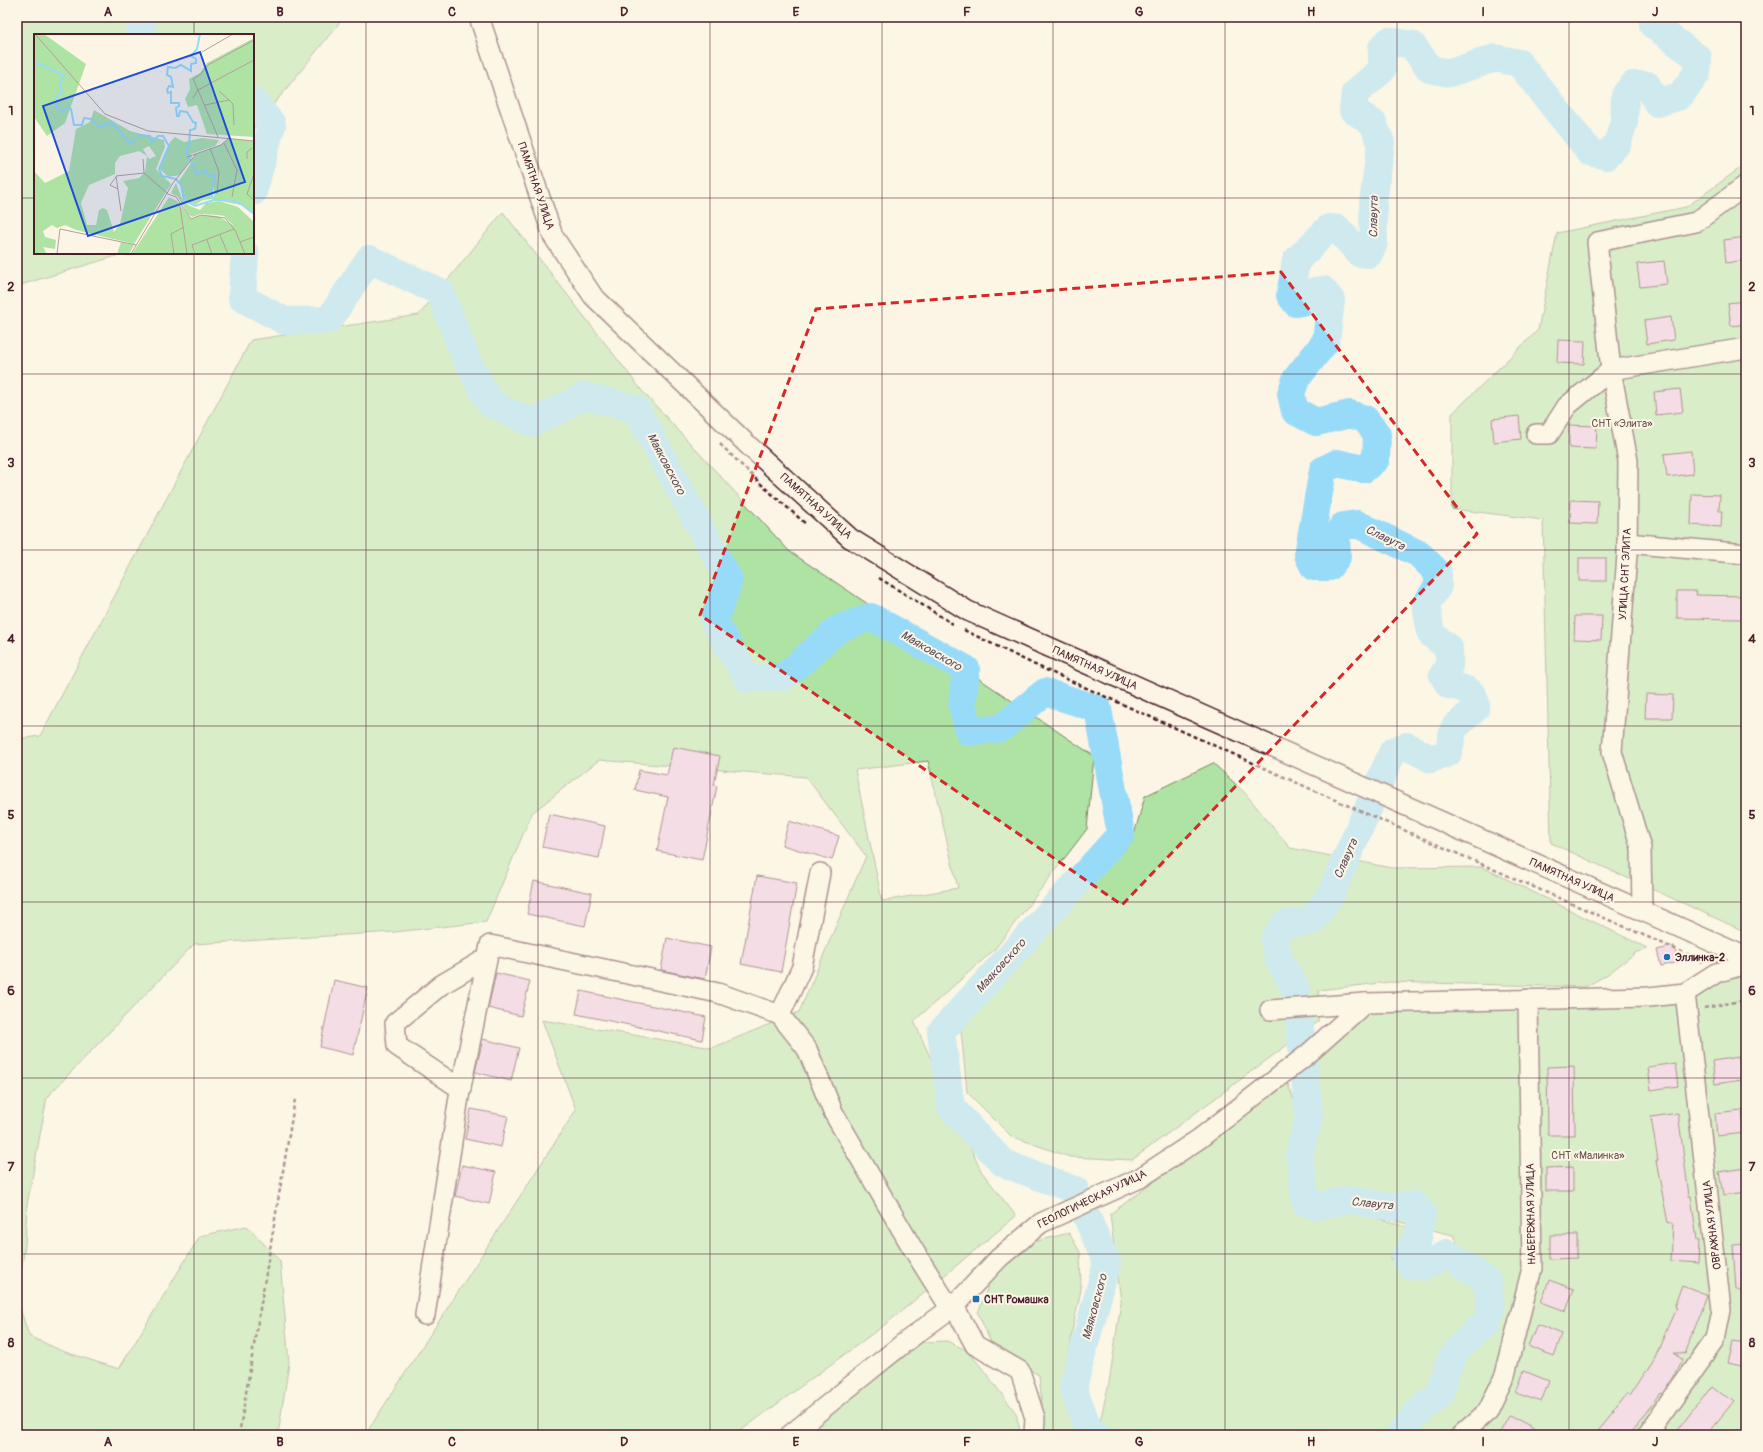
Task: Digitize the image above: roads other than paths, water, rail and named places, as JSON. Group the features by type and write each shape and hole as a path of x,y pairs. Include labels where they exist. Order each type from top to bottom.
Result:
{"street":[{"name":"ПАМЯТНАЯ УЛИЦА","path":"479,17 553,236 593,296 749,446 850,538 968,611 1746,957"},
{"name":"УЛИЦА СНТ ЭЛИТА","path":"1642,912 1641,848 1612,752 1627,543 1628,461 1611,370 1598,242 1696,222 1746,185"},
{"path":"1536,434 1549,434 1567,406 1611,370 1746,348"},
{"path":"1627,543 1746,554"},
{"path":"780,1015 802,967 820,874"},
{"path":"425,1315 461,1089 489,951"},
{"path":"461,1089 397,1046 395,1022 441,985 489,951 718,993 780,1015 807,1049 833,1112 913,1250 952,1307 975,1345 1020,1371 1035,1418 1034,1435"},
{"path":"1270,1010 1365,1003 1649,997 1685,993 1716,973 1746,964"},
{"name":"ОВРАЖНАЯ УЛИЦА","path":"1647,1435 1715,1340 1721,1310 1685,993"},
{"name":"НАБЕРЕЖНАЯ УЛИЦА","path":"1461,1435 1488,1411 1505,1375 1532,1268 1528,999"},
{"name":"ГЕОЛОГИЧЕСКАЯ УЛИЦА","path":"790,1435 905,1342 952,1307 999,1258 1041,1222 1140,1178 1199,1139 1308,1054 1365,1003"}],"waterway":[{"name":"Маяковского","path":"139,34 144,17"},
{"name":"Славута","path":"1400,1435 1417,1413 1441,1394 1443,1382 1450,1362 1462,1344 1488,1322 1491,1308 1487,1281 1447,1253 1424,1267 1411,1265 1405,1257 1418,1239 1422,1214 1414,1205 1394,1207 1348,1200 1317,1206 1306,1203 1299,1156 1309,1117 1296,989 1279,960 1274,940 1285,924 1312,921 1330,896 1393,751 1407,746 1431,759 1448,753 1454,728 1476,708 1474,697 1468,691 1460,687 1449,685 1443,675 1449,666 1449,648 1431,634 1426,604 1438,586 1438,573 1419,554 1357,524 1343,526 1336,536 1337,557 1329,567 1314,567 1308,555 1323,470 1337,463 1364,469 1376,459 1377,434 1365,419 1350,414 1316,422 1295,411 1291,394 1296,379 1326,341 1331,300 1323,290 1315,291 1306,301 1296,303 1290,295 1296,261 1329,228 1338,229 1359,253 1369,254 1374,243 1373,203 1381,143 1373,123 1353,110 1355,93 1382,70 1382,48 1389,41 1412,45 1430,69 1450,73 1495,58 1519,63 1590,152 1606,156 1617,144 1624,122 1625,95 1633,85 1647,85 1657,103 1680,96 1697,73 1698,58 1653,25 1653,17"},
{"name":"Маяковского","path":"254,102 272,124 254,188"},
{"name":"Маяковского","path":"245,254 242,298 285,321 329,320 369,259 440,292 466,358 490,403 532,423 585,396 636,409 729,580 714,622 748,679 784,677 838,629 871,617 966,669 962,704 969,732 1001,728 1045,692 1098,709 1121,834 941,1032 951,1107 1003,1163 1075,1190 1107,1263 1073,1387 1088,1428 1097,1435"}],"place":[{"name":"Эллинка-2","path":"1667,957"},
{"name":"СНТ Ромашка","path":"976,1299"}],"park label":[{"name":"СНТ «Элита»","path":"1622,423"},
{"name":"СНТ «Малинка»","path":"1588,1155"}]}
